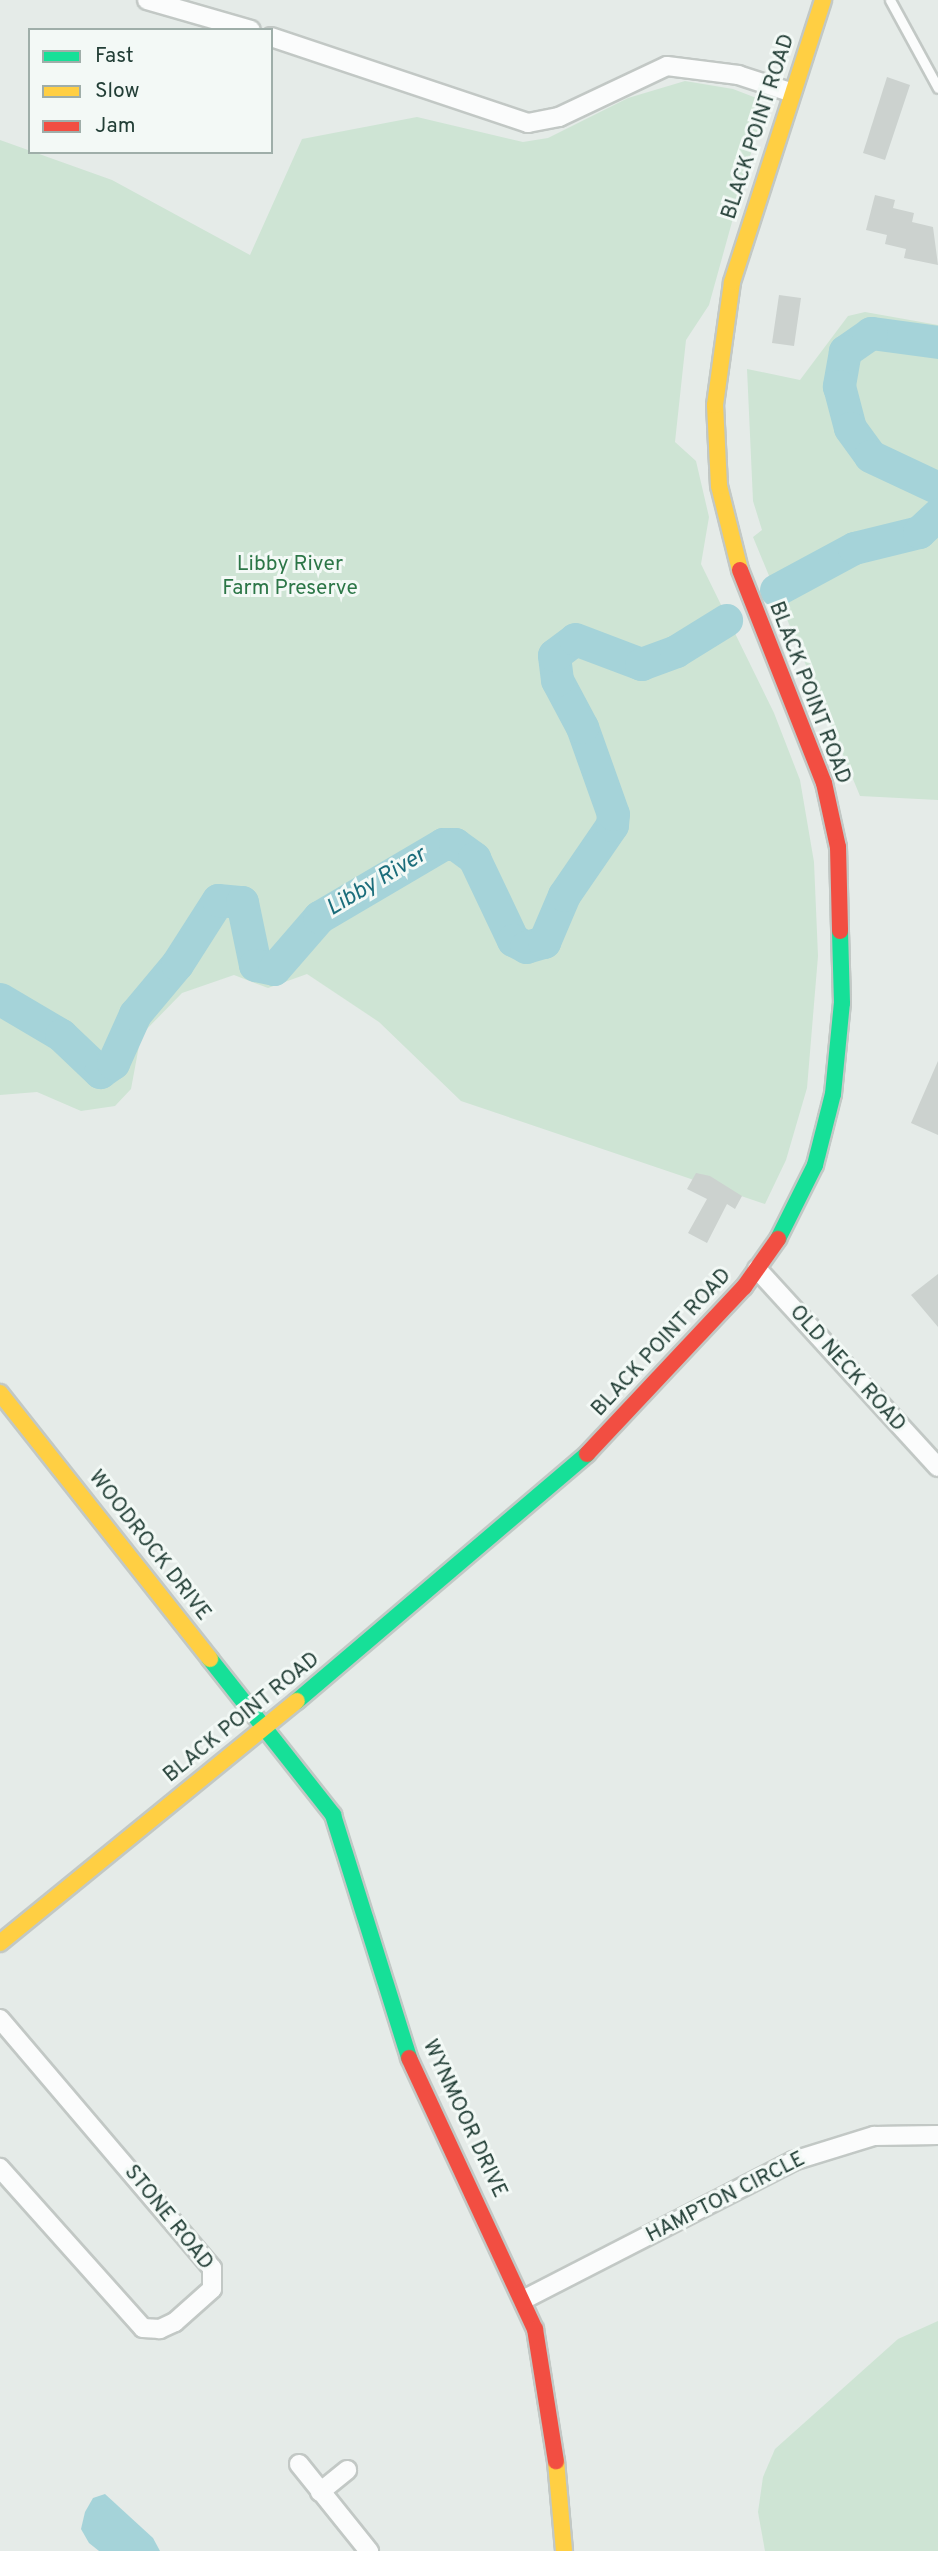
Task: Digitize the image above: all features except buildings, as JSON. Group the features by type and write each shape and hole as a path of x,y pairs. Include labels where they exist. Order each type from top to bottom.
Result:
{"main road":[{"name":"BLACK POINT ROAD","path":"0,1943 264,1727 566,1474 703,1335 758,1269 793,1213 818,1155 833,1094 844,967 838,847 827,796 745,589 716,458 716,377 726,310 790,92 823,0"},
{"name":"WOODROCK DRIVE","path":"0,1393 264,1727"},
{"name":"WYNMOOR DRIVE","path":"264,1727 327,1803 342,1833 409,2057 525,2299 550,2399 564,2551"}],"street":[{"path":"147,0 244,28"},
{"path":"273,38 527,123 568,113 667,66 738,75 790,92"},
{"name":"OLD NECK ROAD","path":"758,1269 938,1467"},
{"name":"STONE ROAD","path":"0,2019 212,2268 212,2289 175,2322 160,2329 143,2328 0,2168"},
{"name":"HAMPTON CIRCLE","path":"525,2299 793,2161 874,2136 938,2135"},
{"path":"299,2464 369,2551"},
{"path":"320,2492 347,2470"}],"lane":[{"path":"890,0 938,88"}],"green space":[{"name":"Libby River Farm Preserve","path":"685,81 733,89 759,99 763,110 709,305 686,340 675,442 696,461 709,517 701,564 774,713 800,780 814,862 818,956 807,1088 786,1160 765,1204 461,1101 379,1022 307,974 268,988 234,975 182,993 141,1035 131,1089 115,1106 81,1111 37,1092 0,1095 0,140 28,150 28,154 39,154 112,180 250,255 302,139 417,117 523,142 548,138 628,98"},
{"path":"865,312 938,325 938,800 860,796 753,537 762,530 753,501 747,369 800,380 848,316"},
{"path":"938,2321 938,2551 765,2551 758,2512 763,2477 775,2449 898,2339"}],"water":[{"path":"105,2494 153,2538 160,2551 99,2551 89,2543 81,2529 85,2512 93,2498"}],"waterway":[{"name":"Libby River","path":"938,342 871,333 845,351 839,386 850,428 870,456 938,488"},
{"name":"Libby River","path":"776,590 854,548 919,532 938,514"},
{"name":"Libby River","path":"0,999 61,1035 100,1072 113,1063 135,1014 177,964 218,900 242,902 255,965 274,969 319,917 443,844 455,844 474,858 513,940 526,947 544,942 564,895 612,825 613,814 582,727 557,680 554,655 575,639 641,664 676,651 726,620"}],"traffic: fast":[{"path":"778,1239 815,1165 833,1094 842,1003 840,931"},
{"path":"297,1701 587,1454"},
{"path":"210,1659 333,1815 409,2058"}],"traffic: slow":[{"path":"740,570 719,486 715,405 732,282 823,0"},
{"path":"0,1393 210,1659"},
{"path":"0,1943 297,1701"},
{"path":"556,2461 564,2551"}],"traffic: jam":[{"path":"740,570 824,783 838,847 840,931"},
{"path":"587,1454 744,1287 778,1239"},
{"path":"409,2058 535,2329 556,2461"}]}
